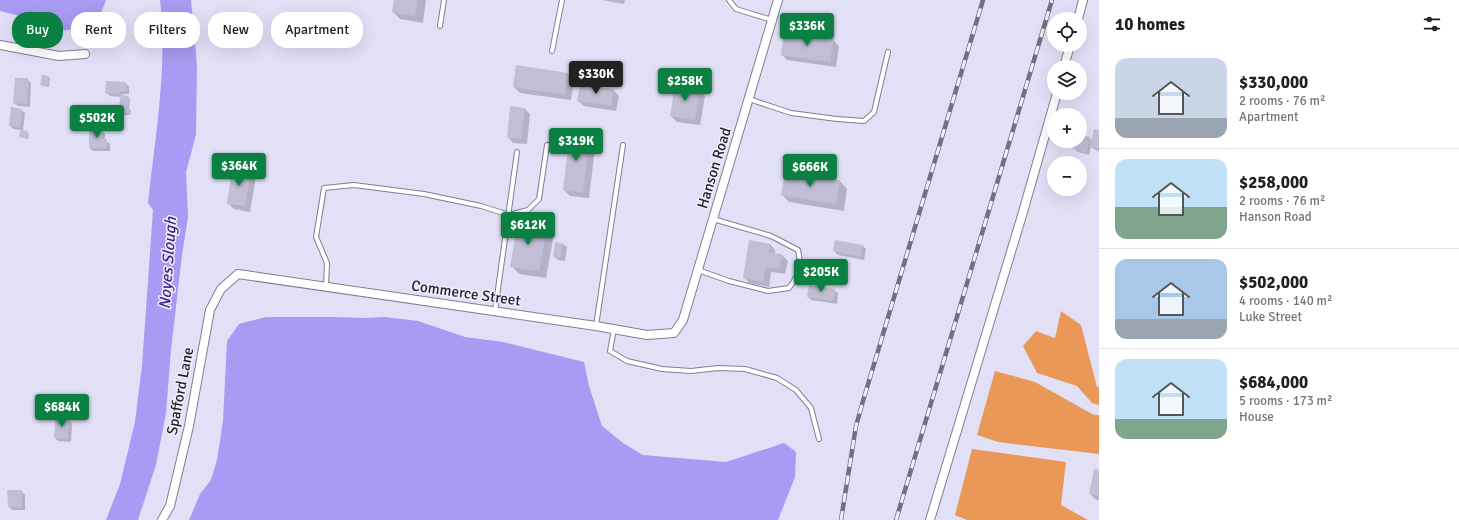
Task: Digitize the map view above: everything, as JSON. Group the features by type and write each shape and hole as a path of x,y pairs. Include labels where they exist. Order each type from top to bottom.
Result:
{"street":[{"name":"Hanson Road","path":"683,320 778,0"},
{"path":"1080,12 1083,0"},
{"path":"0,45 58,56 85,54"},
{"path":"930,520 1023,212 1055,100"},
{"name":"Commerce Street","path":"238,274 596,326 647,335 674,333 683,320"},
{"name":"Spafford Lane","path":"162,520 170,506 189,426 210,310 221,289 238,274"}],"lane":[{"path":"440,26 444,0"},
{"path":"552,51 562,0"},
{"path":"729,0 736,9 772,20"},
{"path":"749,99 791,112 837,119 864,121 874,112 888,52"},
{"path":"326,287 327,263 316,237 324,188 354,185 424,194 482,206 509,215 528,210 539,199 547,145"},
{"path":"596,326 623,145"},
{"path":"495,311 517,152"},
{"path":"698,270 729,281 768,290 789,288 798,276 801,262 798,250 771,236 713,219"},
{"path":"614,329 610,351 627,361 662,370 691,371 718,368 746,369 777,378 796,390 811,408 819,439"}],"shaded area":[{"path":"1061,311 1081,325 1097,387 1099,387 1099,405 1092,403 1077,386 1037,373 1023,346 1036,331 1055,338"},
{"path":"995,371 1035,382 1094,415 1099,415 1099,454 998,442 977,435"},
{"path":"972,449 1066,462 1061,505 1088,520 967,520 955,515"}],"water":[{"path":"0,0 106,0 101,12 71,12 71,29 63,31 63,12 12,12 12,14 0,11"},
{"path":"160,0 191,0 192,12 161,12"},
{"name":"Noyes Slough","path":"162,48 195,48 197,65 196,135 186,172 188,217 171,350 166,413 156,465 138,520 106,520 120,484 135,422 142,366 153,210 148,203 160,102"},
{"path":"266,317 385,317 418,321 465,337 503,342 584,362 589,386 602,426 623,443 643,455 726,462 784,443 796,452 795,477 778,520 189,520 200,494 211,480 217,460 223,421 227,341 239,324"}],"building":[{"path":"394,0 418,0 415,16 392,12"},
{"path":"784,32 834,39 830,62 781,55"},
{"path":"516,65 568,73 565,95 513,87"},
{"path":"42,75 49,76 48,86 40,85"},
{"path":"15,78 28,78 27,104 13,103"},
{"path":"106,81 126,82 126,91 120,91 120,94 105,93"},
{"path":"580,84 614,89 611,106 577,101"},
{"path":"675,85 700,89 695,120 670,116"},
{"path":"120,95 129,96 128,108 119,107"},
{"path":"510,106 525,108 521,139 507,138"},
{"path":"11,107 22,109 20,127 9,126"},
{"path":"119,108 130,109 129,114 119,113"},
{"path":"89,126 98,127 98,130 102,130 102,139 107,139 107,148 89,148"},
{"path":"1094,129 1099,130 1099,148 1090,147"},
{"path":"20,130 28,131 27,139 19,137"},
{"path":"570,131 590,134 583,193 563,190"},
{"path":"1087,136 1090,137 1086,152 1073,149 1087,148"},
{"path":"232,168 251,170 245,206 227,204"},
{"path":"785,171 840,180 836,204 781,195"},
{"path":"518,221 547,226 539,271 510,267"},
{"path":"749,240 770,244 769,252 782,254 780,269 766,267 763,282 743,278"},
{"path":"835,240 863,245 861,257 833,251"},
{"path":"555,242 563,243 561,258 553,257"},
{"path":"809,285 835,289 833,301 807,297"},
{"path":"55,418 69,419 68,439 54,438"},
{"path":"1094,469 1099,470 1099,496 1089,494"},
{"path":"7,490 22,490 22,507 8,507"}],"railway":[{"path":"841,520 856,426 983,0"},
{"path":"896,520 1052,0"}]}
